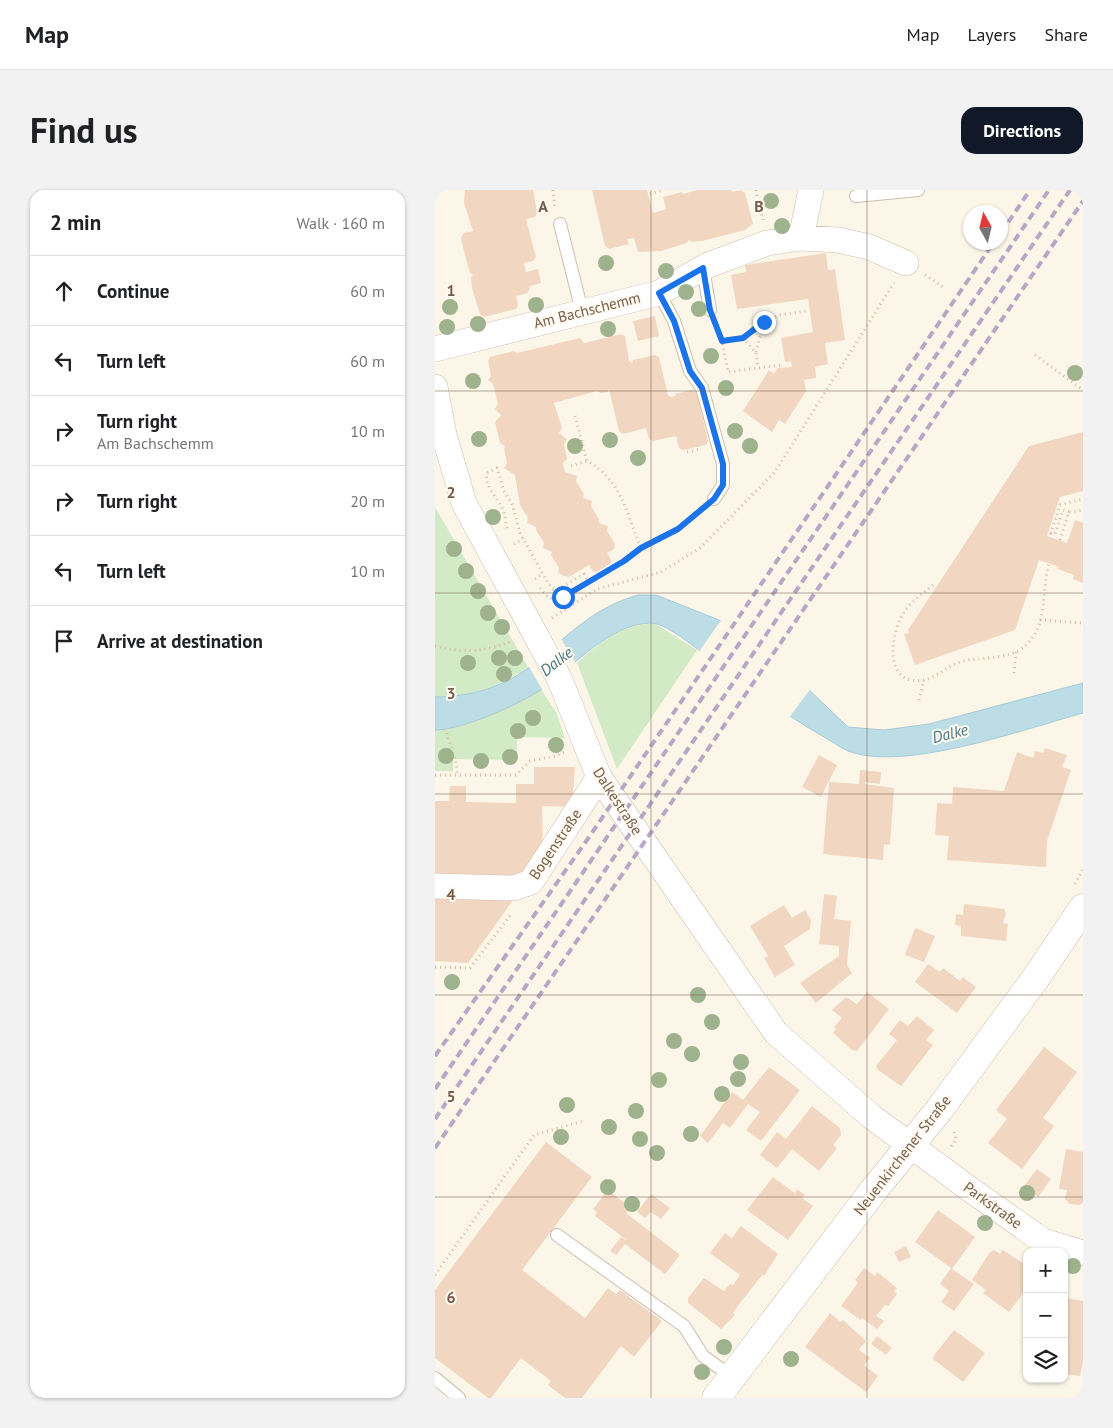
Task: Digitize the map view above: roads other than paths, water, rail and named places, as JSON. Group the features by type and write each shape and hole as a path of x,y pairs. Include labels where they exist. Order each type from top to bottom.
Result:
{"main road":[{"name":"Neuenkirchener Straße","path":"724,1388 910,1146 1035,979 1083,908"}],"street":[{"path":"801,238 811,190"},
{"name":"Am Bachschemm","path":"435,349 659,293 730,255 767,243 801,238 838,240 869,246 906,263"},
{"name":"Dalkestraße","path":"435,387 444,435 464,503 560,680 599,777 775,1033 862,1109 910,1146"},
{"name":"Bogenstraße","path":"435,886 514,888 531,882 599,777"},
{"name":"Parkstraße","path":"910,1146 1043,1241 1083,1253"}],"lane":[{"path":"856,196 917,190"},
{"path":"560,224 582,311"},
{"path":"703,268 710,310"},
{"path":"659,293 674,321 690,371 702,388 720,454 723,485 714,499"},
{"path":"557,1235 684,1326 724,1388"},
{"path":"435,1378 459,1398"}],"water":[{"name":"Dalke","path":"638,595 656,595 719,620 806,687 848,727 884,730 929,724 1083,683 1083,713 966,746 934,752 903,756 875,756 851,752 783,712 667,628 651,623 621,630 607,638 543,688 521,701 475,721 460,726 435,730 435,697 472,693 507,681 528,668 579,626 605,608","holes":["717,637 799,698 796,702 712,638"]}],"railway":[{"path":"1008,223 1030,190"},
{"path":"435,1089 1049,190"},
{"path":"435,1119 1070,190"},
{"path":"435,1148 1083,201"},
{"path":"435,1056 587,840 989,250"}]}
